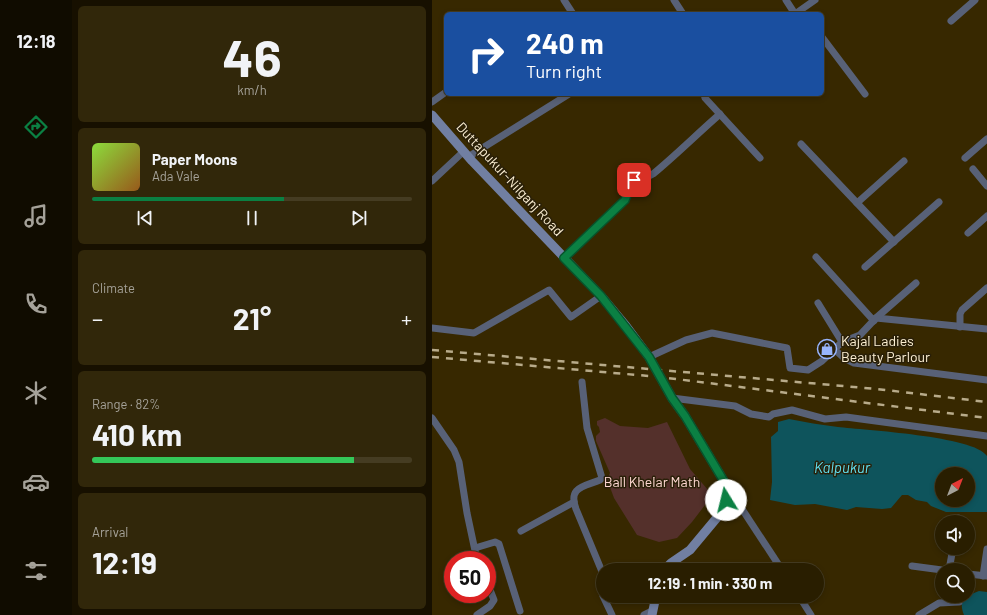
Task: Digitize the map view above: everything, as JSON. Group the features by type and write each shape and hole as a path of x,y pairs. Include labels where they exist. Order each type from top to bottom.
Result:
{"main road":[{"name":"Duttapukur-Nilganj Road","path":"432,115 466,154 601,296 649,357 672,398 685,416 725,483"},
{"path":"671,563 690,550 720,514 726,500 725,483"},
{"path":"652,613 654,603"}],"street":[{"path":"564,0 572,12"},
{"path":"674,0 682,12"},
{"path":"786,0 794,12"},
{"path":"804,12 815,0"},
{"path":"951,21 971,1"},
{"path":"824,40 865,94"},
{"path":"432,102 444,93"},
{"path":"432,181 466,154 566,96"},
{"path":"705,96 760,158"},
{"path":"564,258 625,200 628,195 626,190 629,184 634,180 652,175 720,114"},
{"path":"965,158 987,139"},
{"path":"801,144 894,242"},
{"path":"857,203 904,161"},
{"path":"973,169 987,186"},
{"path":"865,267 939,202"},
{"path":"968,233 987,216"},
{"path":"816,257 875,320 987,329"},
{"path":"649,357 686,340 712,333 787,348 790,368 808,370 822,361 842,342 860,335 916,283"},
{"path":"960,327 960,314 962,310 987,288"},
{"path":"432,328 474,333 549,290 571,317 601,296"},
{"path":"818,303 842,342"},
{"path":"834,349 844,358 854,363 987,380"},
{"path":"582,382 587,428 602,478 577,490 574,493 574,502 598,563"},
{"path":"672,398 735,406 751,414 769,417 773,414 792,410 825,419 846,417 987,436"},
{"path":"432,418 454,450 459,462 476,551"},
{"path":"725,483 777,563"},
{"path":"521,531 574,502"},
{"path":"475,548 495,542 499,544 520,610"},
{"path":"975,575 985,576 987,548"},
{"path":"912,566 935,569"},
{"path":"477,615 492,603"},
{"path":"607,603 612,615"},
{"path":"803,603 811,615"},
{"path":"919,615 939,603"},
{"path":"644,615 652,613"}],"green space":[{"name":"Ball Khelar Math","path":"605,418 620,426 648,428 667,422 690,469 708,490 708,501 692,522 677,538 659,542 637,535 614,498 607,479 610,473 596,441 596,436 600,432 597,421"}],"water":[{"name":"Kalpukur","path":"789,419 832,426 917,435 962,443 978,449 987,456 987,512 946,512 931,506 927,502 916,500 908,495 902,495 891,508 882,509 856,507 847,510 815,504 795,505 770,500 772,482 771,437 778,431 778,422"},
{"path":"979,591 987,592 987,615 964,615 962,603 975,603 975,593"}],"railway":[{"path":"432,350 877,389 987,402"},
{"path":"432,357 660,377 987,418"}],"place":[{"name":"Kajal Ladies Beauty Parlour","path":"827,349"}],"route":[{"path":"634,180 629,184 626,190 628,195 625,200 564,258 601,296 649,357 672,398 685,416 725,483 726,500"}]}
